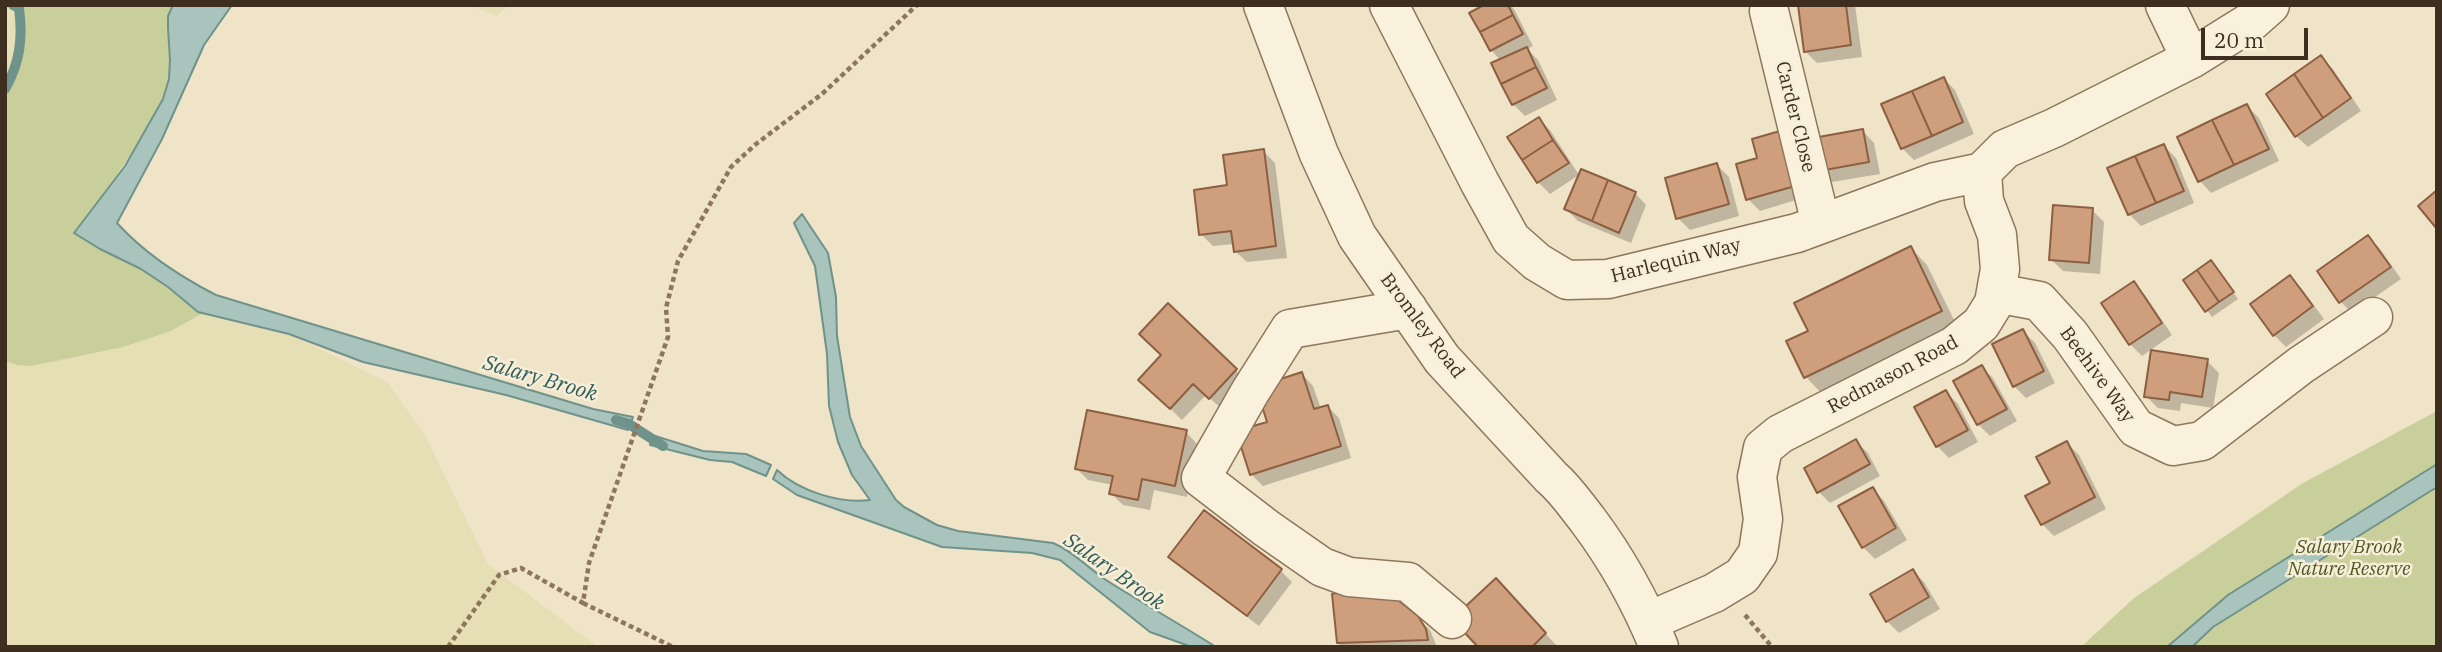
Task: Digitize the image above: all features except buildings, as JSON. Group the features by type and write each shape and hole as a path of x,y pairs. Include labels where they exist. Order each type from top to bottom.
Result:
{"street":[{"name":"Bromley Road","path":"1263,5 1320,154 1357,236 1442,359 1566,490 1630,582 1654,634"},
{"name":"Harlequin Way","path":"1389,5 1511,239 1537,262 1567,280 1608,279 1797,233 1935,182 1982,172"},
{"path":"2165,5 2191,59"},
{"path":"1982,172 2005,149 2054,128 2191,59 2252,21 2270,5"},
{"name":"Carder Close","path":"1769,11 1821,224"},
{"name":"Redmason Road","path":"1654,634 1742,576 1758,553 1763,519 1757,477 1763,448 1780,433 1954,346 1981,324 1994,303 2000,269 1997,234 1984,201 1982,172"},
{"name":"Beehive Way","path":"1996,293 2039,301 2070,335 2136,428 2174,446 2202,441 2301,365 2373,317"},
{"path":"1408,309 1290,329 1201,478 1322,567 1349,577 1408,582 1452,619"}],"path":[{"path":"583,603 589,563 668,337 666,308 678,261 731,167 822,94 917,5"},
{"path":"448,647 499,575 521,568 583,603 673,647"}],"shaded area":[{"path":"5,5 19,8 22,40 5,79"},
{"path":"470,5 510,5 496,16"},
{"path":"203,313 295,337 387,382 424,433 488,564 598,647 5,647 5,361 17,365 123,347 171,331"}],"green space":[{"path":"13,5 173,5 169,23 170,71 162,100 129,156 74,232 100,249 141,269 203,313 171,331 123,347 31,366 5,361 5,89 17,60 21,30 19,8"},
{"name":"Salary Brook Nature Reserve","path":"2437,411 2437,647 2081,647 2134,598 2303,483"}],"water":[{"path":"173,5 232,5 204,45 162,139 117,223 139,245 163,264 216,295 593,409 633,417 628,430 506,395 363,362 289,334 198,312 141,269 74,233 125,166 163,99 169,79 168,16"},
{"path":"802,214 828,253 836,297 837,336 850,417 861,446 896,500 937,525 958,531 1060,546 1106,580 1216,647 1192,647 1150,632 1060,560 1032,553 942,547 797,495 773,479 777,470 797,484 820,494 846,500 870,500 852,475 838,442 829,406 827,354 815,266 794,223"},
{"path":"652,435 703,451 746,454 771,465 766,476 732,462 710,460 650,445"},
{"path":"2437,464 2437,487 2213,627 2192,647 2167,647 2228,595"}],"waterway":[{"path":"5,89 17,60 21,30 19,8 13,5"},
{"name":"Salary Brook","path":"616,420 629,424 663,446"}]}
